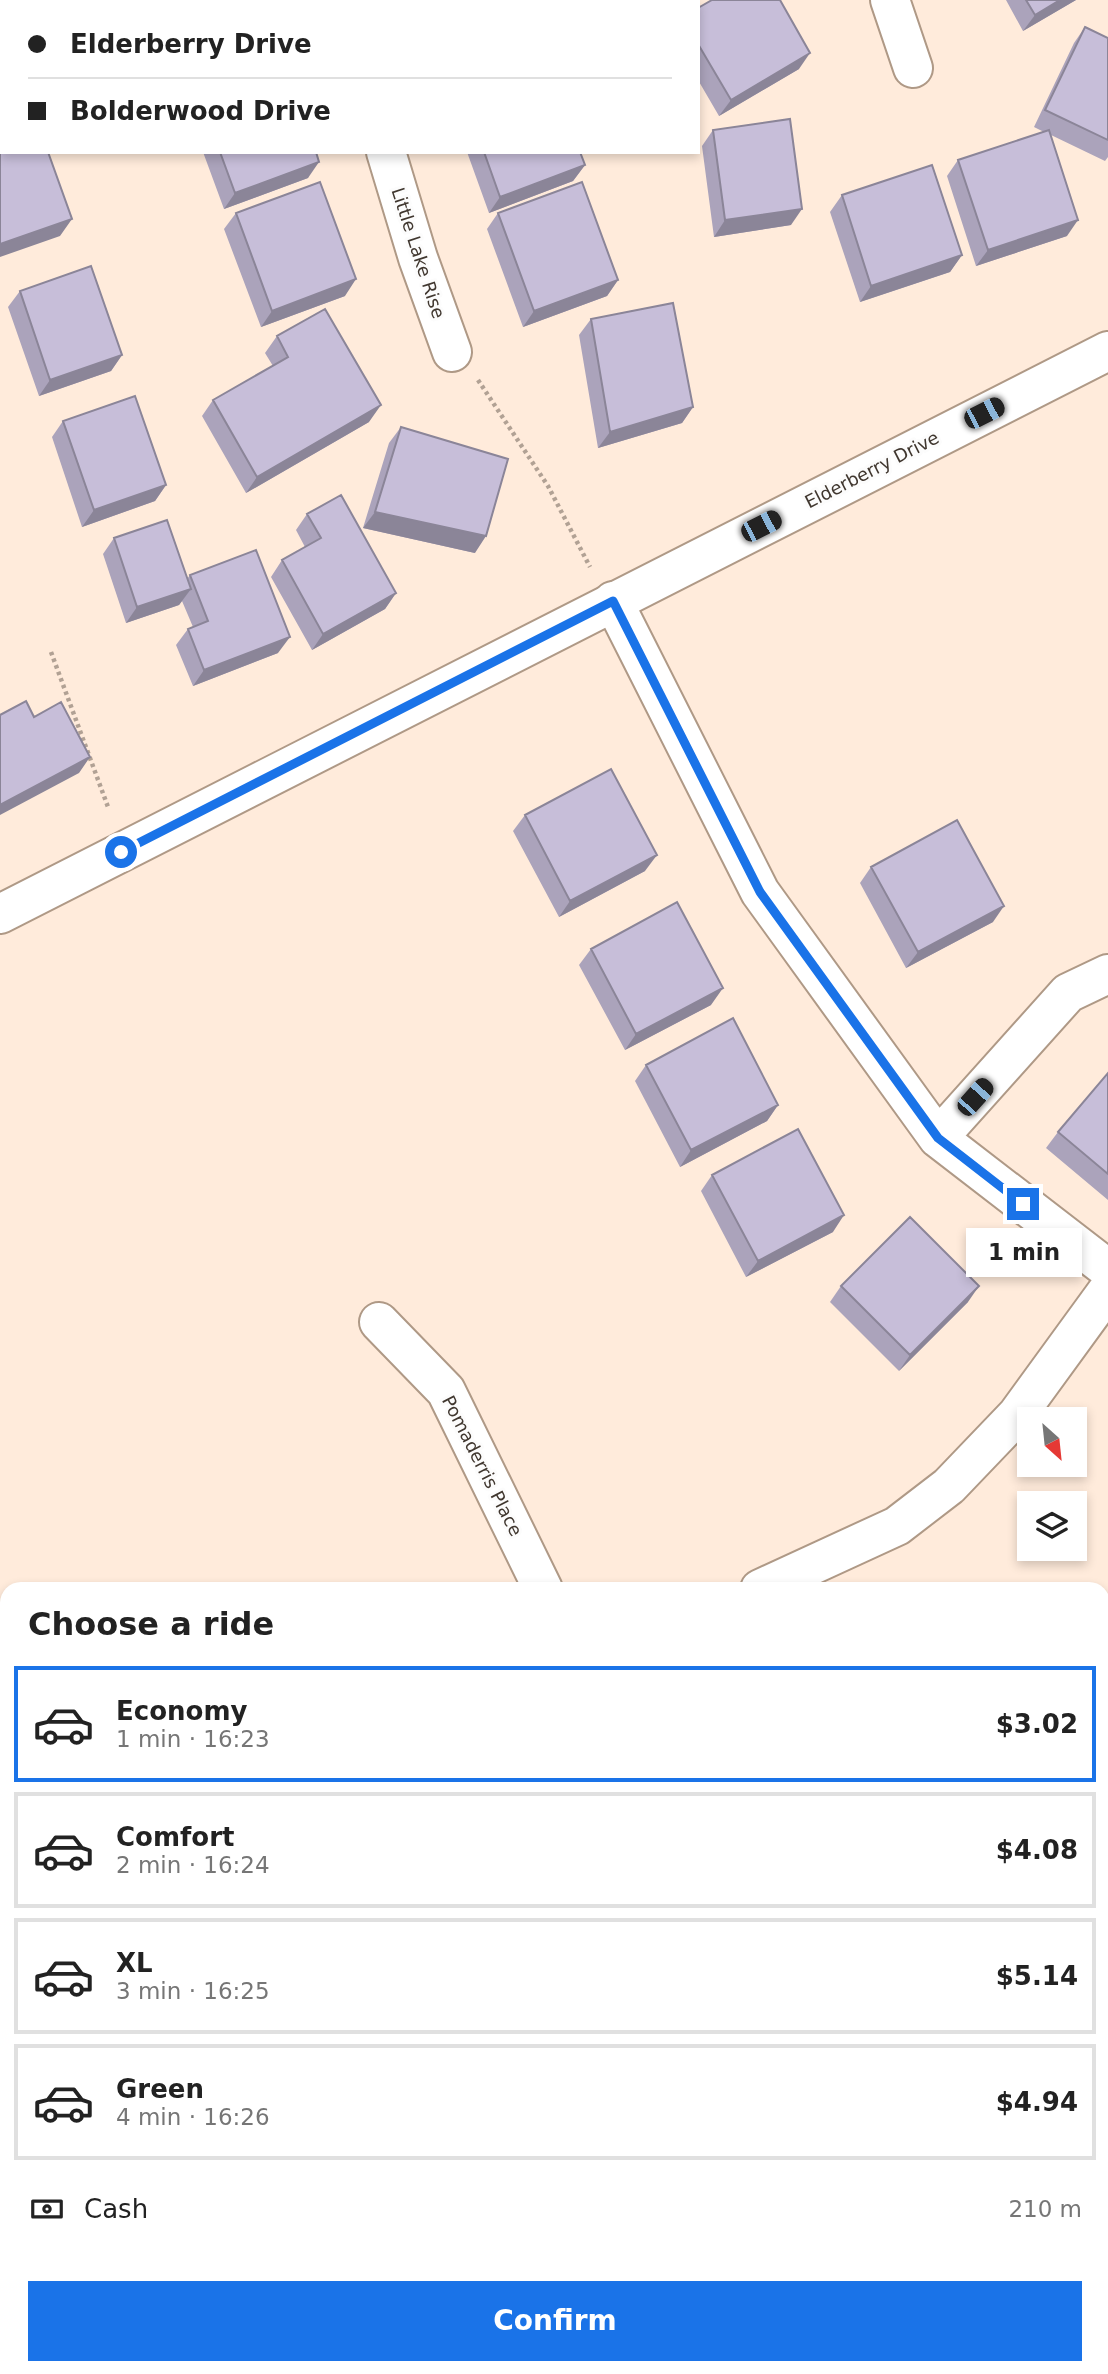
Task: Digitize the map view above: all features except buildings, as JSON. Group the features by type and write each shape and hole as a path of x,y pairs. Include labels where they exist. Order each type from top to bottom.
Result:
{"street":[{"path":"890,0 913,68"},
{"name":"Little Lake Rise","path":"387,154 418,258 452,352"},
{"name":"Elderberry Drive","path":"0,914 602,586 1108,351"},
{"path":"602,586 760,892 938,1138 1108,1269"},
{"path":"938,1138 1068,993 1108,974"},
{"path":"775,1582 897,1526 949,1486 1017,1415 1108,1290"},
{"name":"Pomaderris Place","path":"379,1322 446,1391 540,1582"}],"path":[{"path":"452,352 485,388 548,486 602,586"},
{"path":"51,652 108,807"}],"route":[{"path":"121,852 613,601 760,892 938,1138 1023,1204"}]}
